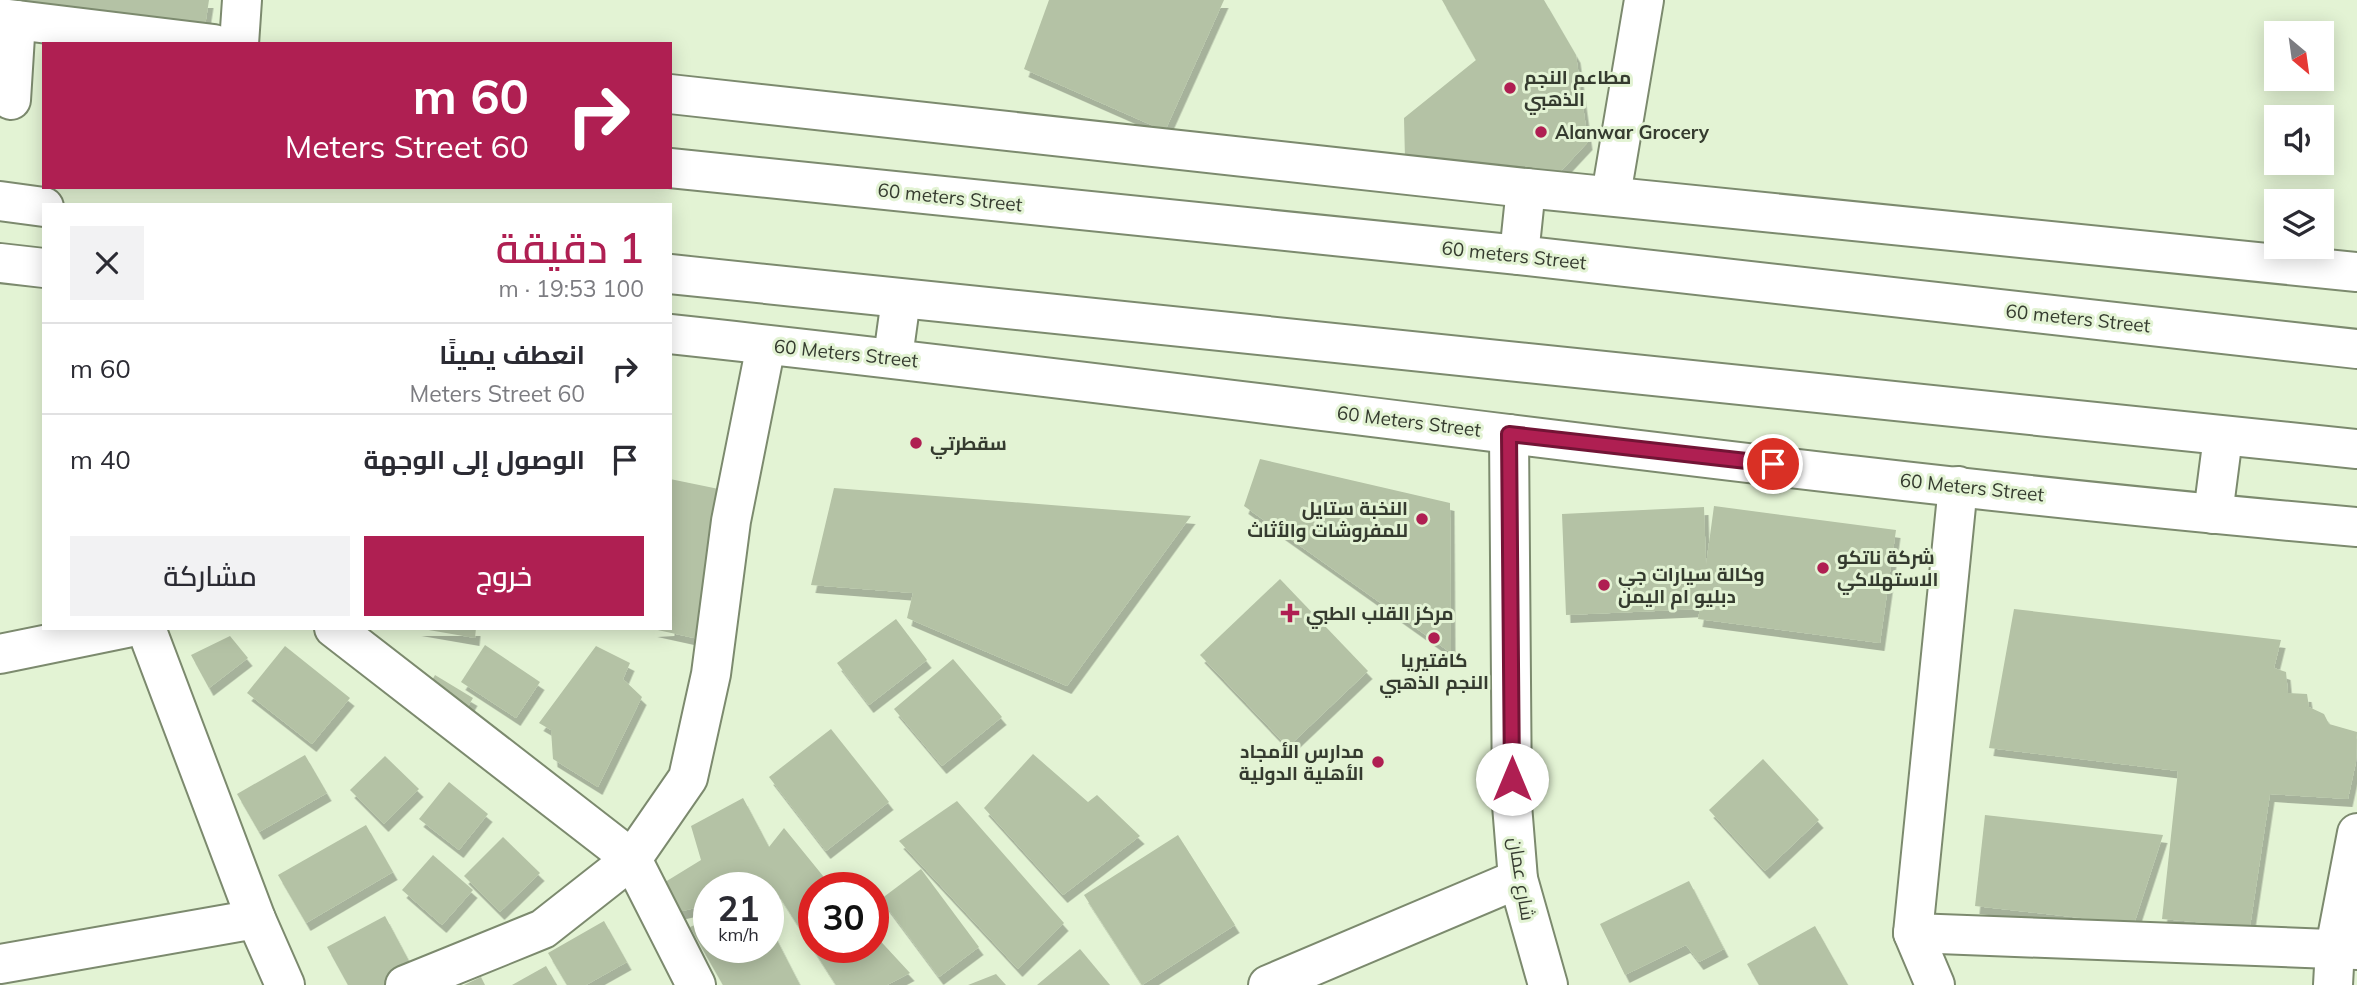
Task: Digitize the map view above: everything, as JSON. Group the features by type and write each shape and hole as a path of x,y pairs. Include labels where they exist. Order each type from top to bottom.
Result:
{"main road":[{"path":"239,42 243,0"},
{"path":"1611,195 1644,0"},
{"path":"18,101 8,19 198,42"},
{"path":"672,94 1526,187 2357,272"},
{"name":"60 meters Street","path":"672,168 1518,255 2357,349"},
{"path":"1518,255 1526,187"},
{"path":"0,201 42,207"},
{"path":"0,263 42,268"},
{"path":"672,274 2357,449"},
{"path":"892,357 901,299"},
{"name":"60 Meters Street","path":"672,334 892,357 1509,434 1958,486 2357,527"},
{"path":"405,985 543,929 632,859 688,778 711,674 731,521 766,345"},
{"name":"شارع عمان","path":"1509,434 1512,805 1518,879 1548,985"},
{"path":"2213,514 2224,437"},
{"path":"1935,985 1913,933 1958,486"},
{"path":"0,654 117,630"},
{"path":"147,630 256,919 285,985"},
{"path":"337,630 632,859 696,985"},
{"path":"1913,933 2342,961 2357,833"},
{"path":"1268,985 1518,879"},
{"path":"0,964 256,919"}],"building":[{"path":"4,0 209,0 205,26"},
{"path":"1049,0 1224,0 1165,131 1024,69"},
{"path":"1442,0 1544,0 1576,55 1588,142 1548,185 1405,159 1404,118 1476,60"},
{"path":"1260,459 1450,503 1451,653 1244,506"},
{"path":"672,479 748,495 717,643 658,630 672,630"},
{"path":"834,488 1191,516 1067,686 907,618 913,593 811,585"},
{"path":"1714,506 1896,530 1880,643 1698,619 1700,609 1566,615 1562,514 1704,507 1706,565"},
{"path":"1280,579 1368,671 1288,747 1200,655"},
{"path":"2014,609 2281,640 2274,668 2286,672 2288,693 2307,694 2309,707 2324,714 2329,724 2357,732 2356,762 2348,799 2270,794 2250,927 2162,919 2178,771 1989,748"},
{"path":"896,619 927,660 869,705 837,663"},
{"path":"429,630 476,630 475,638"},
{"path":"230,636 248,658 209,688 191,655"},
{"path":"485,645 540,682 516,718 461,682"},
{"path":"285,646 350,698 312,744 247,693"},
{"path":"596,646 630,663 623,679 642,697 598,787 553,759 551,730 539,723"},
{"path":"953,659 1002,717 942,766 894,709"},
{"path":"435,675 473,698 451,735 414,712"},
{"path":"831,729 889,802 826,851 769,777"},
{"path":"1033,754 1088,802 1097,795 1140,836 1063,895 984,808"},
{"path":"305,755 327,793 259,832 237,794"},
{"path":"385,756 419,789 384,824 350,790"},
{"path":"1763,759 1819,820 1765,871 1709,810"},
{"path":"449,782 488,814 459,850 419,819"},
{"path":"743,798 769,847 784,828 820,872 798,872 798,925 784,904 784,872 693,872 693,909 673,913 657,887 701,860 691,826"},
{"path":"957,801 1064,923 1018,969 899,841"},
{"path":"1985,815 2163,835 2134,924 1975,906"},
{"path":"366,825 393,872 306,923 278,875"},
{"path":"1178,835 1235,925 1142,985 1084,895"},
{"path":"503,837 540,873 500,912 464,876"},
{"path":"433,855 473,890 442,925 402,890"},
{"path":"921,869 979,947 939,977 889,910 889,893"},
{"path":"1689,881 1724,949 1699,962 1686,945 1625,975 1600,924"},
{"path":"385,916 417,976 401,985 348,985 327,947"},
{"path":"604,921 627,962 586,985 567,985 548,953"},
{"path":"1815,926 1848,985 1759,985 1747,964"},
{"path":"1080,949 1110,985 1037,985"},
{"path":"889,950 910,973 887,985 836,985 822,963 889,963"},
{"path":"784,954 800,985 723,985 710,963 784,963"},
{"path":"546,966 557,985 512,985"},
{"path":"996,974 1006,985 968,985"},
{"path":"481,977 485,985 464,985"}],"place":[{"name":"مطاعم النجم الذهبي","path":"1510,88"},
{"name":"Alanwar Grocery","path":"1541,132"},
{"name":"سقطرتي","path":"916,443"},
{"name":"النخبة ستايل للمفروشات والأثاث","path":"1422,519"},
{"name":"شركة ناتكو الاستهلاكي","path":"1823,568"},
{"name":"وكالة سيارات جي دبليو ام اليمن","path":"1604,585"},
{"name":"مركز القلب الطبي","path":"1290,613"},
{"name":"كافتيريا النجم الذهبي","path":"1434,638"},
{"name":"مدارس الأمجاد الأهلية الدولية","path":"1378,762"}],"route":[{"path":"1512,779 1509,434 1773,464"}]}
